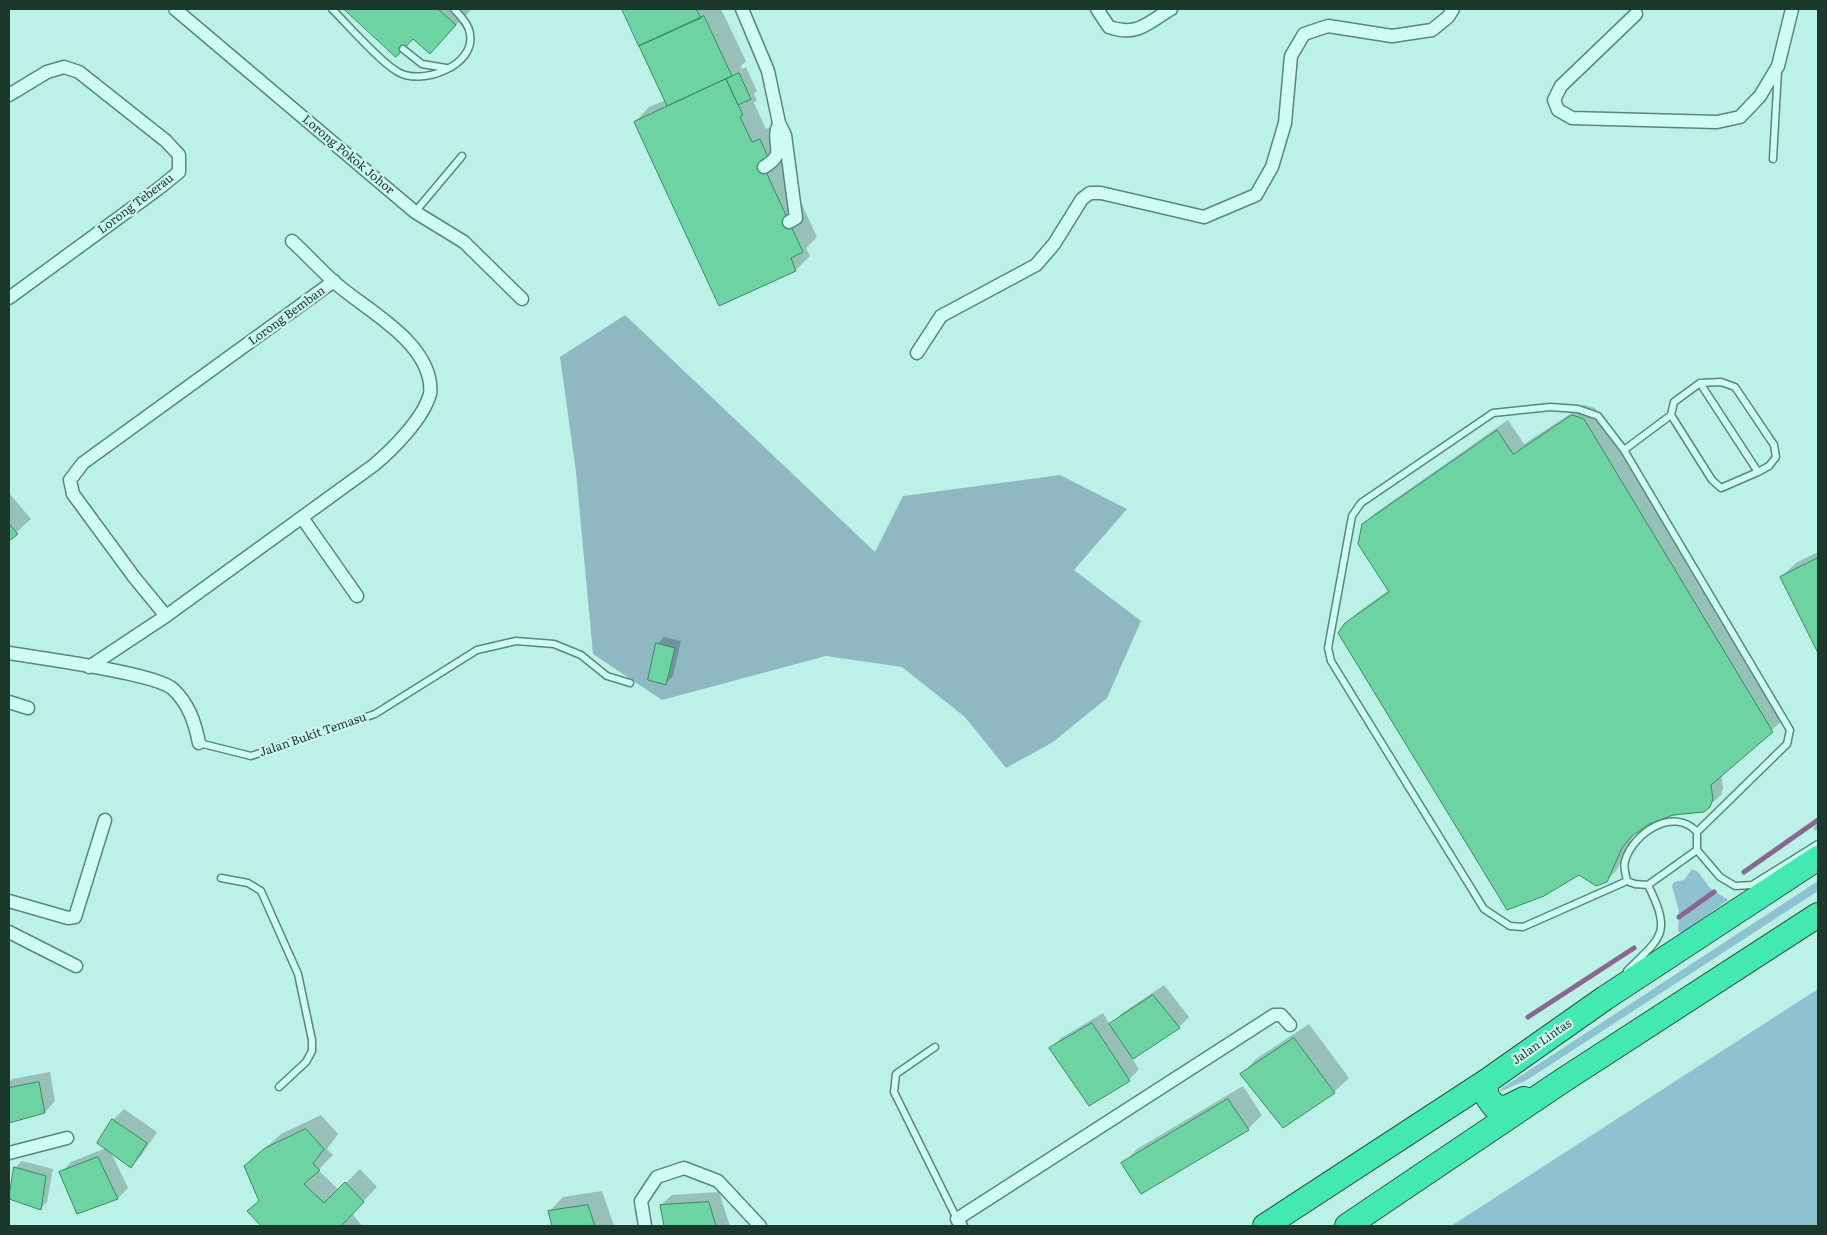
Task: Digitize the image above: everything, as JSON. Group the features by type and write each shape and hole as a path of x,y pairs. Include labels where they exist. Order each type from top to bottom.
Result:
{"highway":[{"name":"Jalan Lintas","path":"1265,1226 1487,1081 1608,996 1818,858"},
{"path":"1347,1226 1562,1081 1818,915"},
{"path":"1487,1081 1486,1097 1495,1107 1506,1108 1562,1081"}],"street":[{"name":"Lorong Pokok Johor","path":"175,9 415,212 464,242 522,299"},
{"path":"742,9 768,71 779,124 785,135 796,218 790,222"},
{"path":"1097,9 1108,27 1121,31 1133,31 1171,9"},
{"path":"917,353 941,316 1036,265 1054,244 1082,199 1090,193 1101,193 1204,217 1256,195 1272,167 1283,132 1291,56 1304,34 1328,26 1392,36 1432,30 1448,17 1453,9"},
{"path":"1636,14 1561,86 1554,100 1558,110 1572,118 1717,122 1740,117 1760,96 1778,66 1792,9"},
{"name":"Lorong Teberau","path":"9,94 47,72 64,67 79,72 166,141 179,155 179,172 9,298"},
{"path":"764,167 778,156 777,131 779,124"},
{"path":"292,241 334,282"},
{"name":"Lorong Bemban","path":"89,667 166,616 303,519 393,450 418,416 431,393 428,369 415,350 396,330 334,282 83,463 70,480 73,494 134,577 166,616"},
{"path":"303,519 357,596"},
{"name":"Jalan Bukit Temasu","path":"9,653 147,677 172,688 193,717 199,743"},
{"path":"9,702 28,708"},
{"path":"9,901 68,918 75,916 105,820"},
{"path":"9,932 76,966"},
{"path":"959,1223 1274,1015 1281,1015 1290,1025"},
{"path":"9,1153 67,1138"},
{"path":"644,1226 641,1201 657,1177 684,1168 718,1181 760,1226"}],"lane":[{"path":"332,9 399,73 415,77 434,74 450,68 461,60 468,48 471,35 464,20 454,9"},
{"path":"403,50 422,64 450,68"},
{"path":"1773,159 1778,66"},
{"path":"415,212 462,156"},
{"path":"1624,450 1671,415 1674,402 1700,383 1721,382 1735,387 1774,445 1776,457 1769,466 1721,488 1712,480 1671,415"},
{"path":"1700,383 1758,472"},
{"path":"1697,832 1787,744 1790,730 1624,450 1598,416 1578,409 1550,407 1493,413 1361,503 1352,516 1328,648 1331,661 1347,691 1484,909 1510,926 1523,926 1627,881 1648,885 1698,850"},
{"name":"Jalan Bukit Temasu","path":"199,743 251,756 375,714 477,650 516,640 554,644 581,655 607,676 630,683"},
{"path":"1627,881 1624,863 1631,848 1644,834 1659,825 1674,820 1690,824 1697,832 1698,850 1720,878 1735,886 1752,885 1818,844"},
{"path":"221,878 248,883 261,891 298,974 312,1040 312,1051 306,1062 279,1087"},
{"path":"1608,996 1627,971 1660,938 1662,922 1657,902 1648,885"},
{"path":"935,1047 896,1074 894,1092 959,1223"}],"shaded area":[{"path":"625,315 875,552 903,496 1060,475 1127,509 1074,570 1141,621 1107,698 1053,742 1006,768 965,717 902,667 826,656 662,700 593,654 576,472 560,357"},
{"path":"1692,869 1698,872 1710,888 1728,900 1682,933 1678,931 1679,911 1672,886 1674,882 1684,880"},
{"path":"1818,881 1818,891 1527,1080 1499,1092 1502,1088"},
{"path":"1818,989 1818,1226 1451,1226"}],"building":[{"path":"344,9 438,9 456,25 430,54 413,39 396,57"},
{"path":"622,9 696,9 701,18 639,46"},
{"path":"704,16 732,76 667,106 639,46"},
{"path":"739,73 751,99 738,105 726,79"},
{"path":"726,79 743,115 740,117 752,142 760,139 768,157 761,161 803,252 791,258 796,271 719,306 634,122"},
{"path":"1572,415 1584,419 1773,732 1711,785 1713,799 1710,807 1704,812 1673,815 1649,824 1631,837 1622,848 1607,882 1596,886 1579,875 1544,896 1507,910 1338,633 1345,623 1389,592 1358,544 1362,524 1497,430 1513,454"},
{"path":"9,524 18,534 9,541"},
{"path":"1818,558 1818,653 1780,577"},
{"path":"656,643 675,648 666,685 648,680"},
{"path":"1153,995 1180,1028 1133,1059 1109,1024"},
{"path":"1092,1023 1130,1081 1089,1106 1049,1048"},
{"path":"1294,1038 1335,1093 1283,1128 1240,1074"},
{"path":"39,1082 45,1113 9,1123 9,1088"},
{"path":"1228,1099 1249,1130 1141,1194 1121,1163"},
{"path":"112,1119 147,1143 131,1168 97,1143"},
{"path":"306,1129 324,1149 313,1164 320,1170 304,1184 324,1203 345,1182 364,1202 341,1226 261,1226 247,1211 259,1201 244,1166 265,1148"},
{"path":"98,1157 118,1199 77,1214 59,1172"},
{"path":"14,1167 46,1176 41,1210 9,1199"},
{"path":"709,1202 716,1226 664,1226 660,1205"},
{"path":"588,1205 595,1226 552,1226 548,1211"}],"waterway":[{"path":"1744,872 1818,820"},
{"path":"1679,917 1714,892"},
{"path":"1528,1017 1634,948"}]}
